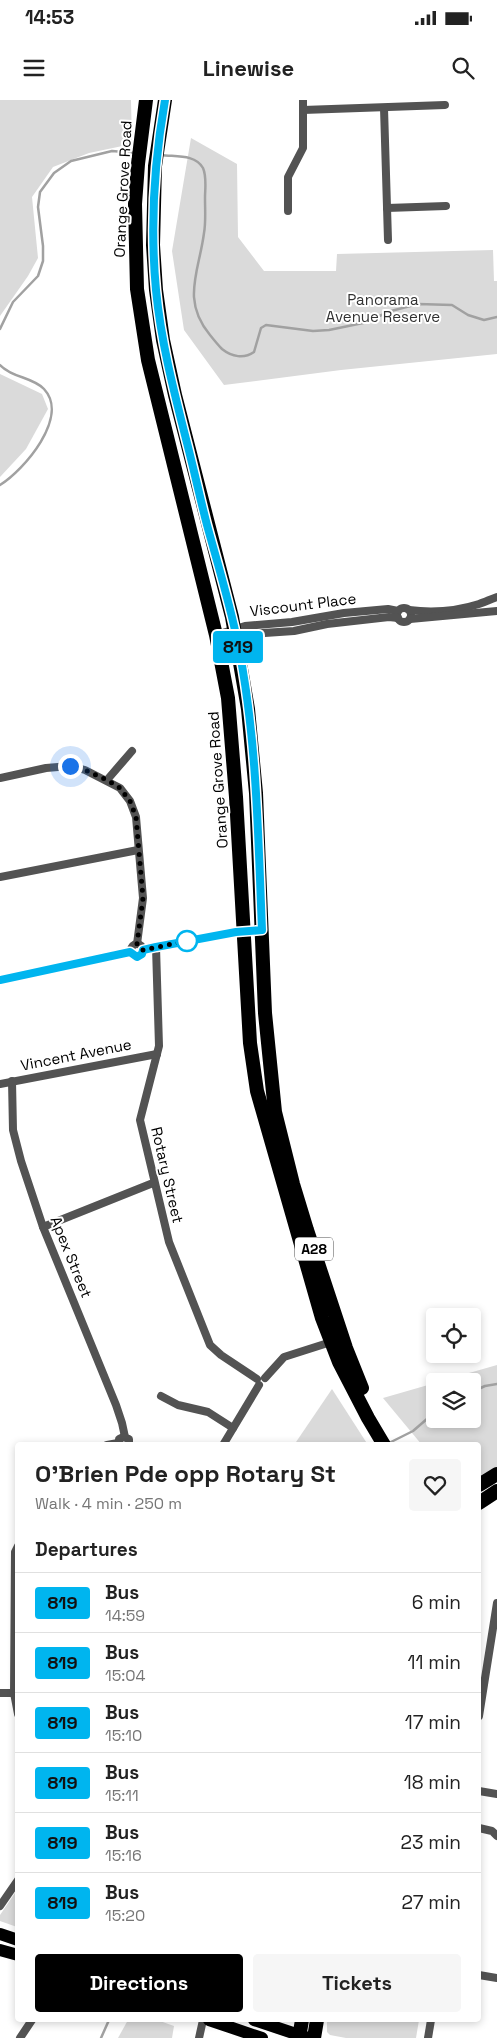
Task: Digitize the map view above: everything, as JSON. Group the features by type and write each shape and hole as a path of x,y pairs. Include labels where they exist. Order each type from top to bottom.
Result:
{"highway":[{"name":"Orange Grove Road","path":"146,100 138,164 136,274 144,339 216,635 231,722 250,1043 257,1091 309,1277 331,1342 351,1387 383,1438"},
{"name":"Orange Grove Road","path":"165,100 155,166 153,245 156,290 163,340 174,395 235,632 248,709 256,793 268,1047 275,1112 304,1220 346,1348 383,1438"},
{"path":"481,1484 497,1474"},
{"path":"481,1502 497,1491"},
{"path":"302,2022 302,2037"},
{"path":"314,2038 317,2022"}],"main road":[{"path":"0,1934 15,1939"},
{"path":"0,1950 15,1954"},
{"path":"215,2022 262,2038"},
{"path":"260,2022 302,2037"}],"street":[{"path":"288,211 288,177 303,148 302,100"},
{"path":"303,110 445,105"},
{"path":"384,108 388,240"},
{"path":"387,208 446,206"},
{"path":"497,597 461,609 410,615 402,622 398,615 402,609 410,615 497,611"},
{"name":"Viscount Place","path":"216,635 235,632 294,631 327,624 398,615"},
{"path":"107,780 132,751"},
{"path":"0,778 60,766 85,770 120,788 130,801 136,817 143,898 140,947 142,954 137,957 130,952 0,980"},
{"path":"0,877 138,850"},
{"path":"140,947 156,947 243,931 262,930"},
{"name":"Rotary Street","path":"156,947 159,1046 140,1120 153,1183 169,1242 210,1345 221,1355 261,1381"},
{"name":"Vincent Avenue","path":"0,1084 157,1054"},
{"name":"Apex Street","path":"12,1082 13,1130 20,1161 43,1227 118,1411 124,1437"},
{"path":"43,1227 153,1183"},
{"path":"225,1442 261,1381 284,1357 331,1342"},
{"path":"161,1396 178,1405 208,1412 233,1428"},
{"path":"119,1442 120,1438 124,1437 129,1439 130,1442"},
{"path":"481,1703 497,1603"},
{"path":"15,1661 15,1698"},
{"path":"0,1692 14,1693"},
{"path":"481,1791 497,1794"},
{"path":"481,1828 492,1831 497,1836"},
{"path":"0,1906 15,1884"},
{"path":"481,1975 497,1978"},
{"path":"20,2038 31,2022"},
{"path":"199,2038 203,2022"},
{"path":"428,2038 431,2022"}],"green space":[{"path":"0,100 131,100 132,144 89,153 53,167 32,197 38,258 0,316"},
{"name":"Panorama Avenue Reserve","path":"191,138 237,164 238,237 264,271 336,271 337,254 493,250 494,281 497,281 497,354 341,370 224,385 184,330 172,251"},
{"path":"0,374 42,394 48,409 26,449 0,477"},
{"path":"497,1365 497,1467 481,1475 481,1442 420,1442 383,1398 426,1386 426,1428 481,1428 481,1373 469,1373"},
{"path":"332,1389 366,1442 296,1442"},
{"path":"15,1893 15,1926 0,1921 0,1915"},
{"path":"127,2022 163,2022 174,2026 172,2038 118,2038"},
{"path":"327,2022 419,2022 416,2038 346,2038 330,2035 327,2032"}],"waterway":[{"path":"0,329 13,302 38,276 43,261 38,207 40,192 54,173 71,161 112,151 136,153"},
{"path":"161,155 190,158 203,168 205,225 194,285 194,298 201,322 219,346 230,354 246,356 254,352 261,328 266,325 313,331 329,330 363,323 391,311 418,304 452,305 468,315 484,320 497,317"},
{"path":"0,365 10,373 39,385 44,389 51,401 48,428 41,442 21,468 0,485"},
{"path":"481,1388 497,1384"},
{"path":"391,1442 413,1431 426,1420"},
{"path":"101,2038 108,2022"}],"bus line":[{"name":"819","path":"0,980 130,952 133,956 137,957 142,954 143,950 156,947 236,932 262,930 256,793 248,709 240,657 232,617 174,395 163,340 156,290 153,245 155,166 165,100"}],"route":[{"path":"70,766 85,770 107,780 120,788 130,801 136,817 143,898 137,944 143,950 187,941"}]}
